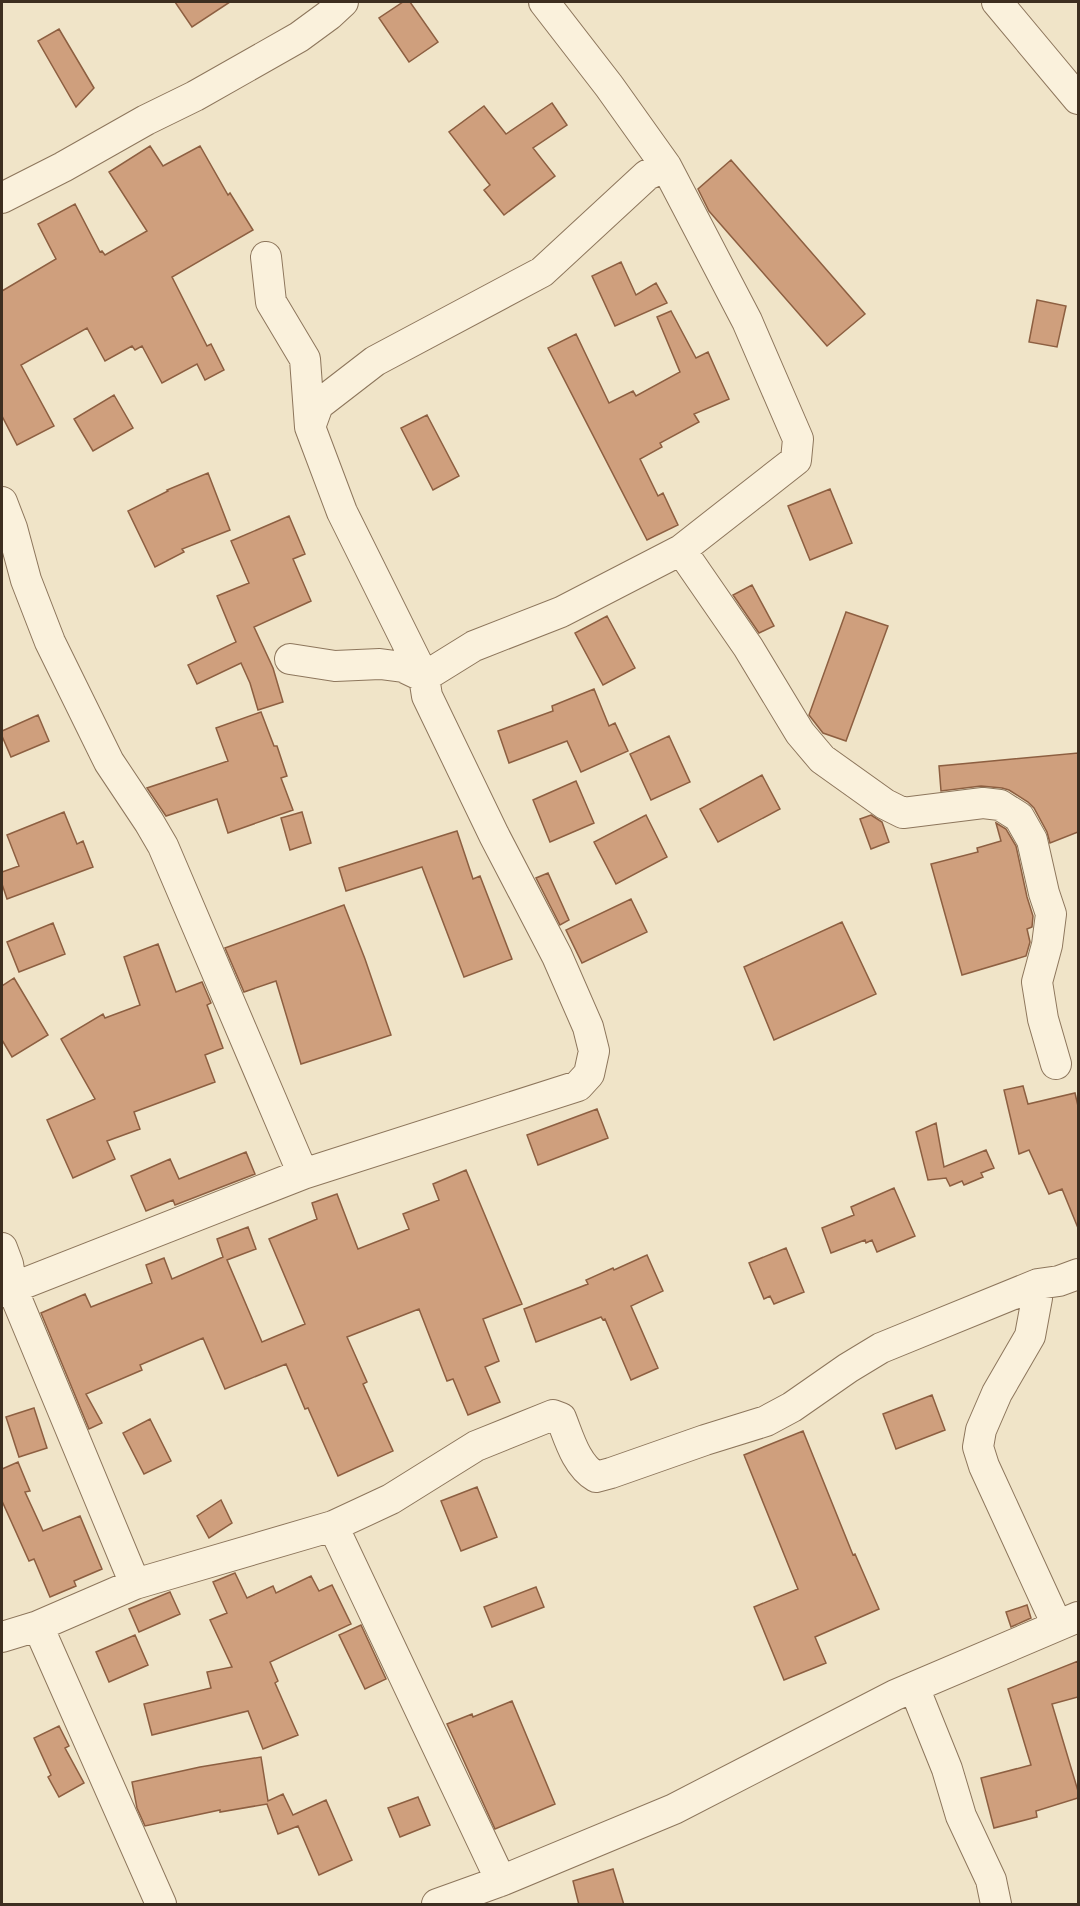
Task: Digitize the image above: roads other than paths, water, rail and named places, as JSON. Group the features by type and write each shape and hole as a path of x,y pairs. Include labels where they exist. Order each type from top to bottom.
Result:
{"street":[{"path":"2,198 195,96 299,37 343,2"},
{"path":"424,677 474,646 561,612 681,550 796,460 798,439 747,321 666,166 609,86 544,2"},
{"path":"997,2 1078,99"},
{"path":"310,427 318,405 375,361 542,272 647,176 666,166"},
{"path":"7,1290 303,1174 578,1086 589,1074 594,1051 588,1027 557,956 494,835 427,696 424,677 342,512 310,427 305,359 272,302 266,257"},
{"path":"2,502 12,528 26,580 50,642 109,762 163,846 303,1174"},
{"path":"681,550 747,647 800,733 822,759 885,804 903,813 983,803 1000,805 1019,817 1032,840 1050,914 1047,945 1037,982 1043,1019 1056,1064"},
{"path":"290,659 335,666 380,664 404,667 424,677"},
{"path":"2,1248 8,1264 7,1290 135,1584"},
{"path":"2,1637 38,1626 135,1584 333,1526 391,1498 476,1446 553,1415 561,1418 572,1446 586,1471 596,1477 766,1421 792,1407 881,1348 1038,1284 1059,1281 1078,1274"},
{"path":"437,1905 674,1809 914,1687 1068,1621 988,1477 978,1447 981,1430 997,1393 1030,1336 1038,1284"},
{"path":"333,1526 501,1881"},
{"path":"38,1626 161,1905"},
{"path":"914,1687 947,1769 961,1816 991,1880 996,1905"}]}
